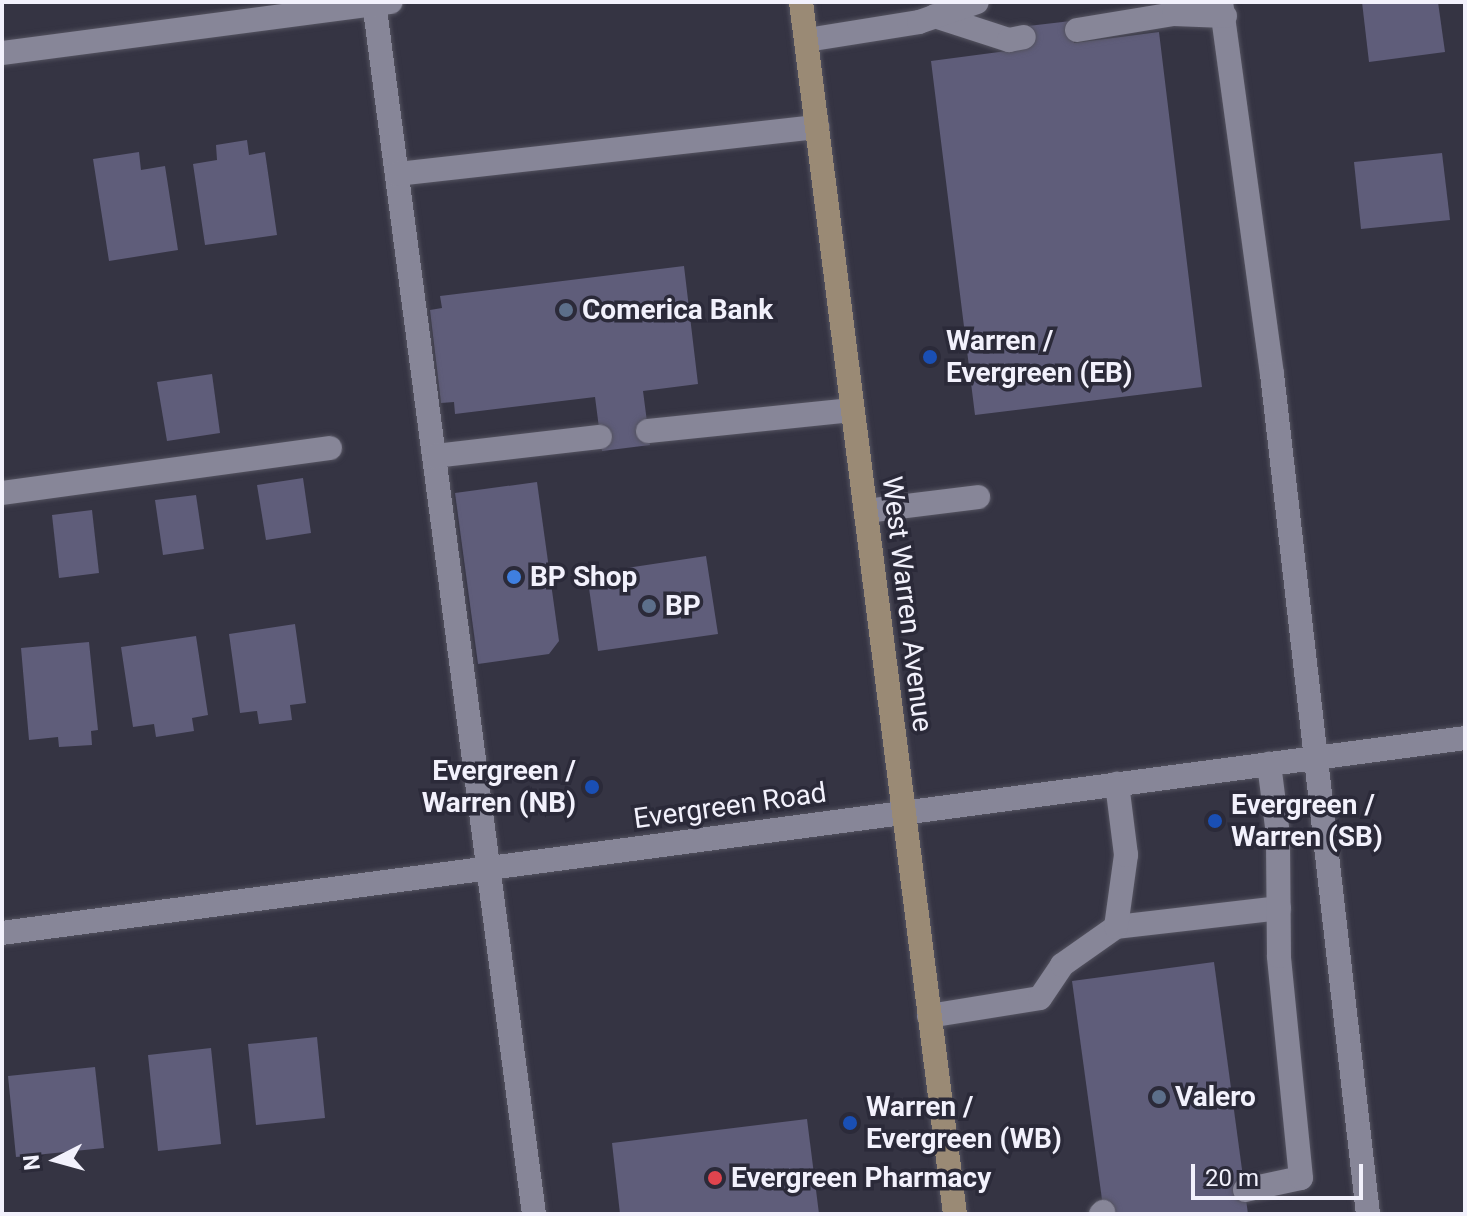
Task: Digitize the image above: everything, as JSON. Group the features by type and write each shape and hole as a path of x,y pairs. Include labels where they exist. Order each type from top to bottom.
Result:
{"main road":[{"name":"West Warren Avenue","path":"801,2 955,1214"}],"street":[{"path":"807,40 935,16 977,2"},
{"path":"2,53 380,3 397,174 491,868 534,1214"},
{"path":"1077,30 1223,9 1280,439 1312,759 1368,1214"},
{"path":"935,16 1009,40 1024,37"},
{"path":"397,174 817,127"},
{"path":"648,431 852,410"},
{"path":"435,456 600,437"},
{"path":"2,493 330,448"},
{"path":"866,511 978,497"},
{"name":"Evergreen Road","path":"2,933 1465,738"},
{"path":"1245,1190 1301,1178 1279,908 1278,835 1269,764"},
{"path":"1116,927 1126,855 1117,784"},
{"path":"929,1016 1040,998 1062,965 1116,927 1279,908"}],"building":[{"path":"1362,2 1438,2 1445,52 1369,62"},
{"path":"1071,21 1074,43 1159,32 1202,387 975,415 931,61 1030,48 1028,26"},
{"path":"247,140 249,155 265,152 277,235 205,245 193,164 217,160 216,145"},
{"path":"139,152 141,170 165,166 178,250 109,261 93,159"},
{"path":"1442,153 1450,220 1361,229 1354,162"},
{"path":"684,266 698,384 643,391 650,445 602,451 595,397 455,414 454,402 441,403 430,310 442,308 440,296"},
{"path":"212,374 220,433 167,441 157,382"},
{"path":"303,478 311,533 266,540 257,485"},
{"path":"537,482 559,641 549,654 478,664 455,493"},
{"path":"196,495 204,549 163,555 155,500"},
{"path":"92,510 99,573 59,578 52,515"},
{"path":"706,556 718,634 598,651 587,574"},
{"path":"295,624 306,703 290,705 292,720 259,724 257,711 240,713 229,634"},
{"path":"196,636 208,715 192,718 194,731 156,737 154,724 133,727 121,647"},
{"path":"89,642 98,730 91,731 92,745 59,747 58,737 29,740 21,648"},
{"path":"1214,962 1248,1214 1104,1214 1072,981"},
{"path":"317,1037 325,1118 256,1125 248,1044"},
{"path":"211,1048 221,1144 158,1151 148,1055"},
{"path":"95,1067 104,1148 16,1157 8,1076"},
{"name":"Evergreen Pharmacy","path":"807,1119 819,1214 620,1214 612,1143"}],"place":[{"name":"Comerica Bank","path":"566,310"},
{"name":"Warren / Evergreen (EB)","path":"930,357"},
{"name":"BP Shop","path":"514,577"},
{"name":"BP","path":"649,606"},
{"name":"Evergreen / Warren (NB)","path":"592,787"},
{"name":"Evergreen / Warren (SB)","path":"1215,821"},
{"name":"Valero","path":"1159,1097"},
{"name":"Warren / Evergreen (WB)","path":"850,1123"},
{"name":"Evergreen Pharmacy","path":"715,1178"}]}
